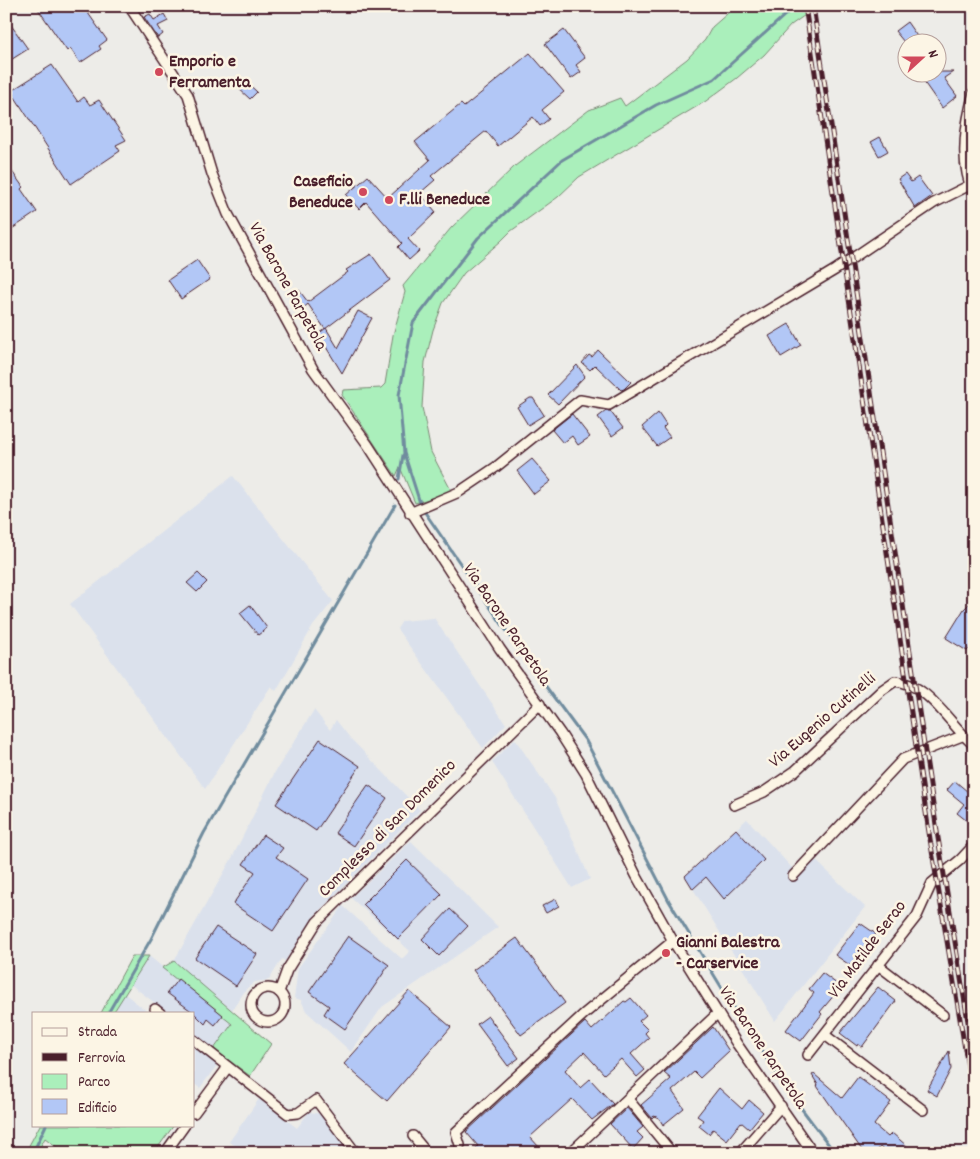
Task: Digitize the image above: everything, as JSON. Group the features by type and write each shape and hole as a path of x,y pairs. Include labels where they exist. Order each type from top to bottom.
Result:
{"street":[{"name":"Via Barone Parpetola","path":"129,6 182,84 193,107 212,174 228,214 313,369 368,445 410,513 500,649 540,704 586,774 640,883 673,941 718,1013 813,1153"},
{"path":"410,513 459,492 496,467 580,400 609,405 835,270 934,203 972,186 965,161 965,131 974,92"},
{"name":"Via Eugenio Cutinelli","path":"734,805 764,792 787,776 882,690 895,681 914,686 927,696 962,736 974,745"},
{"name":"Complesso di San Domenico","path":"279,992 287,970 318,922 540,704"},
{"path":"793,876 903,759 962,736"},
{"name":"Via Matilde Serao","path":"808,1054 825,1035 917,916 932,883 960,860 974,845"},
{"path":"460,1145 456,1132 584,1014 673,941"},
{"path":"878,965 943,1015"},
{"path":"570,1153 718,1013"},
{"path":"825,1035 923,1110"},
{"path":"195,1041 288,1114 298,1114 316,1100 356,1153"},
{"path":"195,1112 228,1067"},
{"path":"628,1099 668,1148 667,1153"},
{"path":"740,1153 781,1106"},
{"path":"165,1153 184,1126"},
{"path":"413,1136 427,1153"}],"shaded area":[{"path":"233,476 333,601 313,626 276,691 271,686 205,789 70,604"},
{"path":"434,618 506,724 483,748 397,629 402,621"},
{"path":"314,710 330,730 336,720 350,738 420,810 315,915 285,961 282,959 269,980 255,982 247,988 232,1010 174,961 232,858 275,772"},
{"path":"515,739 555,798 590,879 572,888 492,762"},
{"path":"747,819 793,869 809,854 865,907 775,1021 685,876"},
{"path":"411,841 498,927 382,1007 351,1052 306,1011 301,1000 294,998 298,968 343,906 402,959 410,951 351,898"},
{"path":"149,956 232,1024 214,1049 195,1034 195,1012 167,1012 130,984"},
{"path":"124,993 148,1012 114,1012"},
{"path":"195,1048 217,1065 200,1088 195,1085"},
{"path":"259,1099 297,1128 309,1112 321,1114 350,1153 230,1153 236,1146 229,1142"}],"green space":[{"path":"736,6 818,6 791,25 764,55 706,101 579,177 558,197 511,231 464,273 443,303 433,330 425,362 422,407 431,452 452,492 415,503 400,467 396,476 342,395 343,390 381,388 385,384 393,335 405,292 403,286 451,228 515,166 589,110 620,98 625,106 687,59 705,40 712,27"},
{"path":"132,956 149,956 114,1012 102,1012"},
{"path":"174,961 271,1044 250,1076 214,1049 232,1024 162,968"},
{"path":"39,1126 173,1126 154,1153 65,1153 45,1138 37,1153 25,1153"}],"building":[{"path":"36,6 83,6 107,40 99,46 101,49 80,63 70,48 67,51"},
{"path":"150,14 154,20 164,14 168,21 158,26 163,34 158,38 144,17"},
{"path":"6,18 28,49 6,63"},
{"path":"907,22 914,32 898,32 898,35 895,31"},
{"path":"564,30 585,58 576,65 581,72 571,79 545,44"},
{"path":"530,53 564,92 542,110 549,119 540,126 533,117 498,146 486,131 431,176 435,180 420,193 436,212 408,239 419,251 409,260 398,247 402,243 366,202 359,209 346,195 368,176 388,198 430,160 415,142 461,104 464,107"},
{"path":"52,65 78,102 84,97 90,105 99,100 126,140 116,145 120,151 71,184 11,91"},
{"path":"242,78 257,92 250,99 236,86"},
{"path":"924,82 947,82 957,96 942,108"},
{"path":"880,137 888,151 879,156 871,142"},
{"path":"6,163 23,187 21,189 37,212 6,233"},
{"path":"905,174 911,182 918,177 932,196 915,208 898,179"},
{"path":"371,254 390,280 325,329 308,304 301,310 290,296 298,289 308,302 348,272 346,270"},
{"path":"197,260 210,279 181,299 168,280"},
{"path":"358,311 372,318 342,373 318,334 326,328 338,348"},
{"path":"789,324 801,345 781,357 769,336"},
{"path":"598,350 631,382 624,389 621,390 595,365 590,370 582,363 589,355 592,357"},
{"path":"577,365 585,376 558,404 548,395"},
{"path":"533,398 544,415 528,425 517,407"},
{"path":"606,411 610,411 623,428 612,436 598,417"},
{"path":"658,413 666,425 663,428 670,437 657,446 642,427"},
{"path":"572,414 590,437 578,445 572,436 563,443 552,430"},
{"path":"532,459 551,481 534,494 517,471"},
{"path":"198,573 207,582 197,592 187,583"},
{"path":"974,599 974,644 967,651 946,638 964,609"},
{"path":"250,605 267,628 258,635 240,613"},
{"path":"320,739 360,766 316,831 276,804"},
{"path":"955,781 974,797 974,822 969,819 967,821 957,813 964,804 947,790"},
{"path":"368,785 387,798 354,846 335,833"},
{"path":"736,829 764,860 724,899 706,877 693,889 685,876"},
{"path":"263,835 283,848 276,857 308,879 273,931 233,904 255,872 243,864"},
{"path":"407,860 442,894 398,939 363,904"},
{"path":"556,899 559,906 546,913 542,906"},
{"path":"450,909 468,926 439,956 422,939"},
{"path":"860,923 876,934 851,966 835,955"},
{"path":"216,927 257,954 236,986 195,958"},
{"path":"348,936 389,965 345,1029 324,1014 329,1006 309,992"},
{"path":"517,938 565,1003 521,1035 473,970"},
{"path":"822,973 841,987 820,1012 822,1014 801,1041 786,1030 814,993 809,989"},
{"path":"178,979 223,1015 215,1025 208,1019 205,1024 195,1012 167,993"},
{"path":"878,987 896,1001 862,1047 858,1044 857,1046 840,1033"},
{"path":"409,991 451,1027 387,1101 344,1064"},
{"path":"631,998 646,1015 639,1021 648,1030 645,1033 649,1038 631,1054 645,1070 637,1077 621,1059 604,1074 584,1052 565,1070 580,1088 590,1079 613,1104 592,1120 572,1099 530,1137 539,1147 533,1153 470,1153 478,1146 466,1132 585,1022 592,1030 624,1001 626,1002"},
{"path":"488,1016 519,1058 508,1066 477,1024"},
{"path":"713,1027 729,1051 700,1078 694,1072 672,1091 684,1108 663,1125 659,1118 654,1116 652,1118 641,1105 671,1079 664,1073"},
{"path":"949,1051 951,1069 937,1096 927,1090"},
{"path":"814,1074 842,1098 858,1077 891,1102 874,1125 888,1137 892,1133 908,1147 903,1153 887,1153 880,1147 875,1153 864,1153 817,1086 812,1075"},
{"path":"719,1088 742,1109 749,1100 763,1112 749,1129 741,1122 727,1140 713,1129 709,1134 699,1126 703,1120 697,1116"},
{"path":"627,1108 643,1127 637,1132 643,1138 633,1149 610,1124"}],"waterway":[{"path":"420,503 404,453 399,395 413,323 478,238 562,160 656,105 714,79 795,6"},
{"path":"399,479 403,455"},
{"path":"109,1012 151,939 204,833 395,505"},
{"path":"424,511 530,665 586,741 669,901 780,1080 835,1153"},
{"path":"33,1153 46,1126"}],"railway":[{"path":"805,6 930,839 974,1103"},
{"path":"813,6 938,838 974,1058"}],"place":[{"name":"Emporio e Ferramenta","path":"159,72"},
{"name":"Caseficio Beneduce","path":"363,192"},
{"name":"F.lli Beneduce","path":"389,200"},
{"name":"Gianni Balestra - Carservice","path":"666,953"}]}
